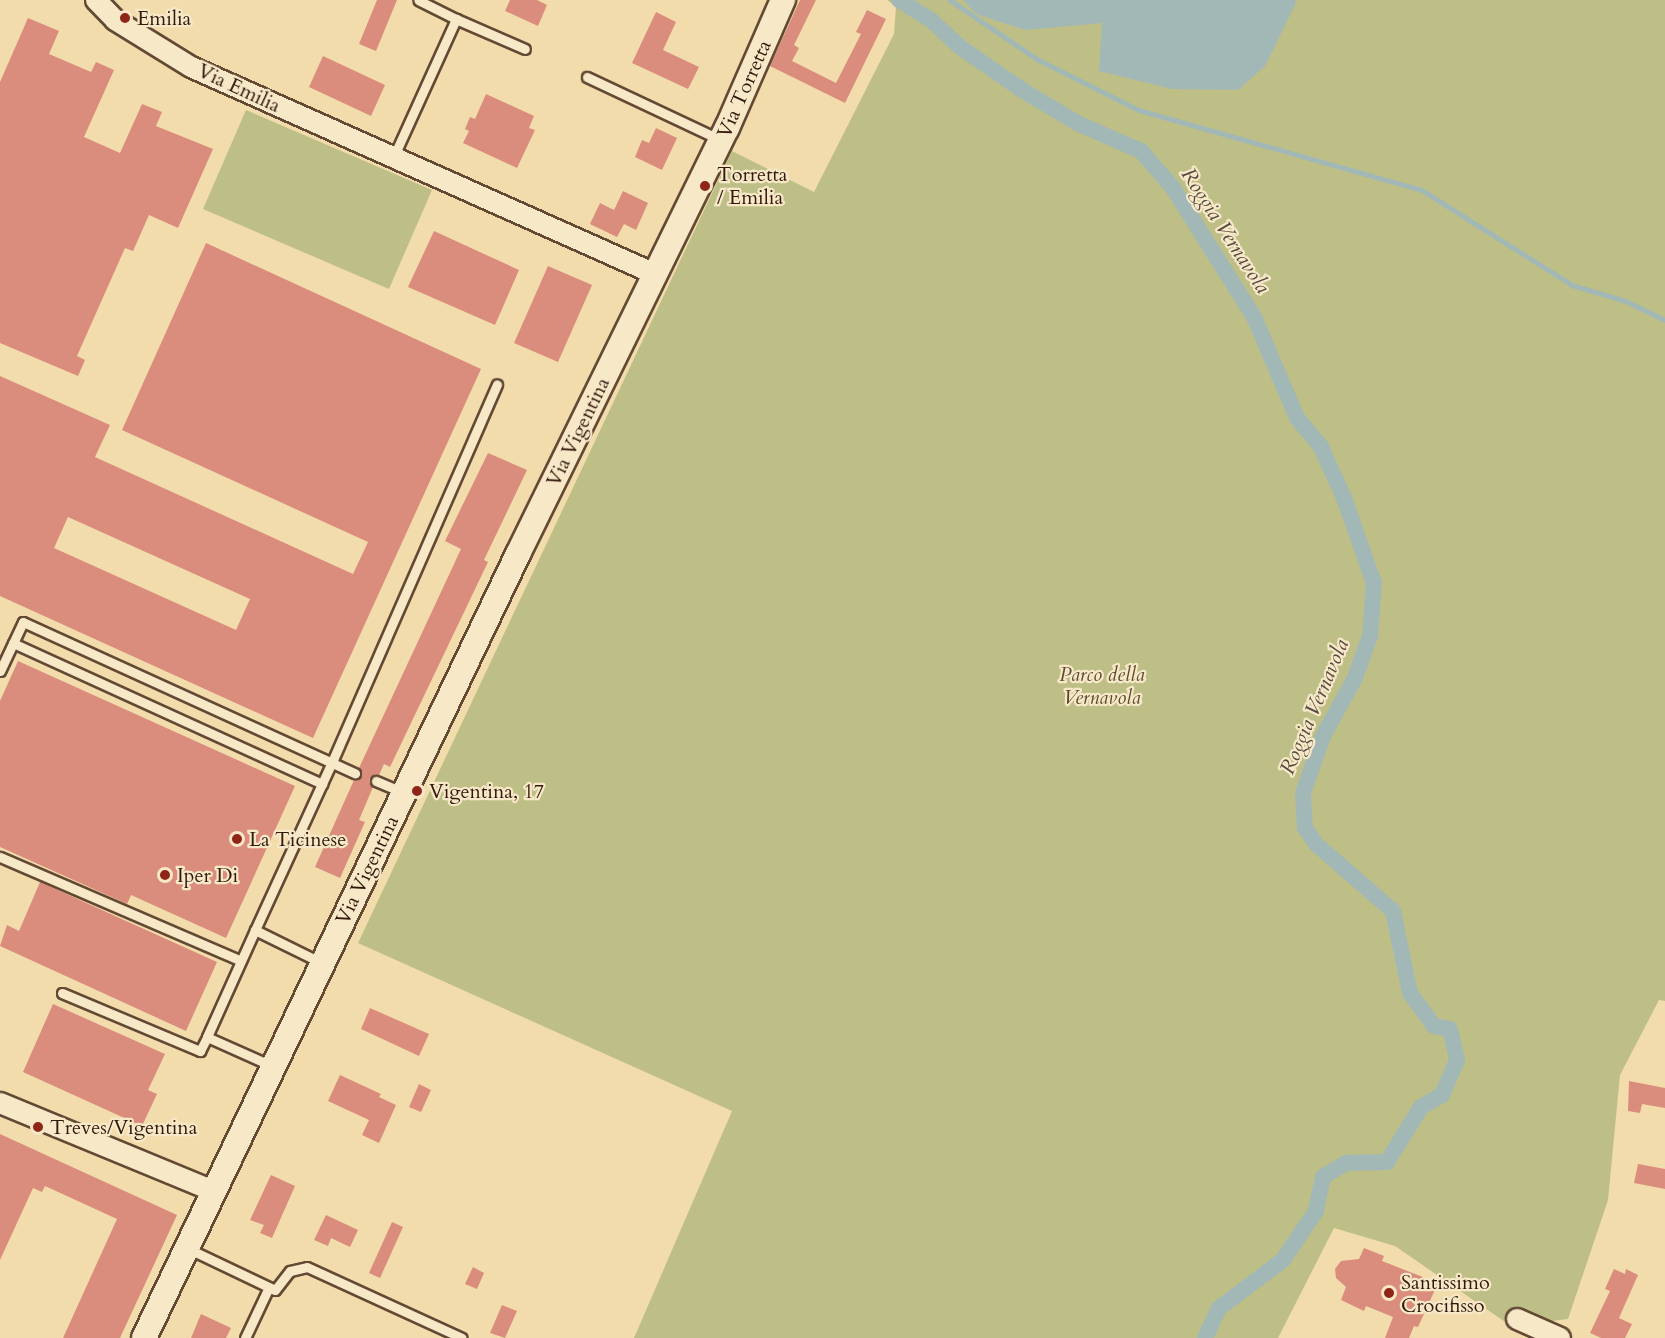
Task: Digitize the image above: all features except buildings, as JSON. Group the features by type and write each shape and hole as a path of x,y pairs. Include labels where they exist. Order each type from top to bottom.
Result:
{"street":[{"name":"Via Emilia","path":"96,0 115,20 191,67 393,159 656,274"},
{"name":"Via Torretta","path":"656,274 721,140 783,0"},
{"name":"Via Vigentina","path":"144,1338 272,1066 656,274"},
{"path":"0,1103 213,1191"},
{"path":"1517,1319 1560,1338"}],"lane":[{"path":"418,0 525,49"},
{"path":"393,159 456,19"},
{"path":"587,77 721,140"},
{"path":"62,993 200,1051 332,762 497,384"},
{"path":"0,671 23,622 355,773"},
{"path":"13,642 322,784"},
{"path":"376,781 404,793"},
{"path":"0,857 241,961"},
{"path":"255,930 322,963"},
{"path":"207,1037 272,1066"},
{"path":"186,1248 275,1290 290,1270 307,1267 462,1338"},
{"path":"245,1338 269,1287"}],"green space":[{"name":"Parco della Vernavola","path":"887,0 1665,0 1665,1001 1659,1000 1620,1075 1608,1200 1568,1319 1511,1326 1395,1246 1334,1228 1278,1338 634,1338 732,1111 358,943 732,151 814,192 894,34 896,6"},
{"path":"246,110 432,190 389,289 203,209"}],"water":[{"path":"963,0 1295,0 1296,3 1265,66 1238,90 1172,89 1099,71 1102,23 1025,30 976,14"}],"waterway":[{"name":"Roggia Vernavola","path":"899,0 932,21 960,47 1022,90 1079,124 1141,151 1173,188 1254,317 1297,418 1321,447 1344,498 1374,583 1370,636 1355,678 1323,736 1303,793 1305,828 1316,844 1393,911 1410,993 1434,1026 1450,1029 1457,1060 1442,1095 1421,1107 1387,1162 1346,1163 1323,1177 1316,1211 1283,1260 1219,1308 1205,1338"},
{"path":"950,0 1037,59 1139,110 1422,190 1572,285 1626,301 1665,320"}],"place":[{"name":"Emilia","path":"125,18"},
{"name":"Torretta / Emilia","path":"705,186"},
{"name":"Vigentina, 17","path":"417,791"},
{"name":"La Ticinese","path":"237,839"},
{"name":"Iper Di","path":"165,875"},
{"name":"Treves/Vigentina","path":"38,1127"},
{"name":"Santissimo Crocifisso","path":"1389,1293"}]}
